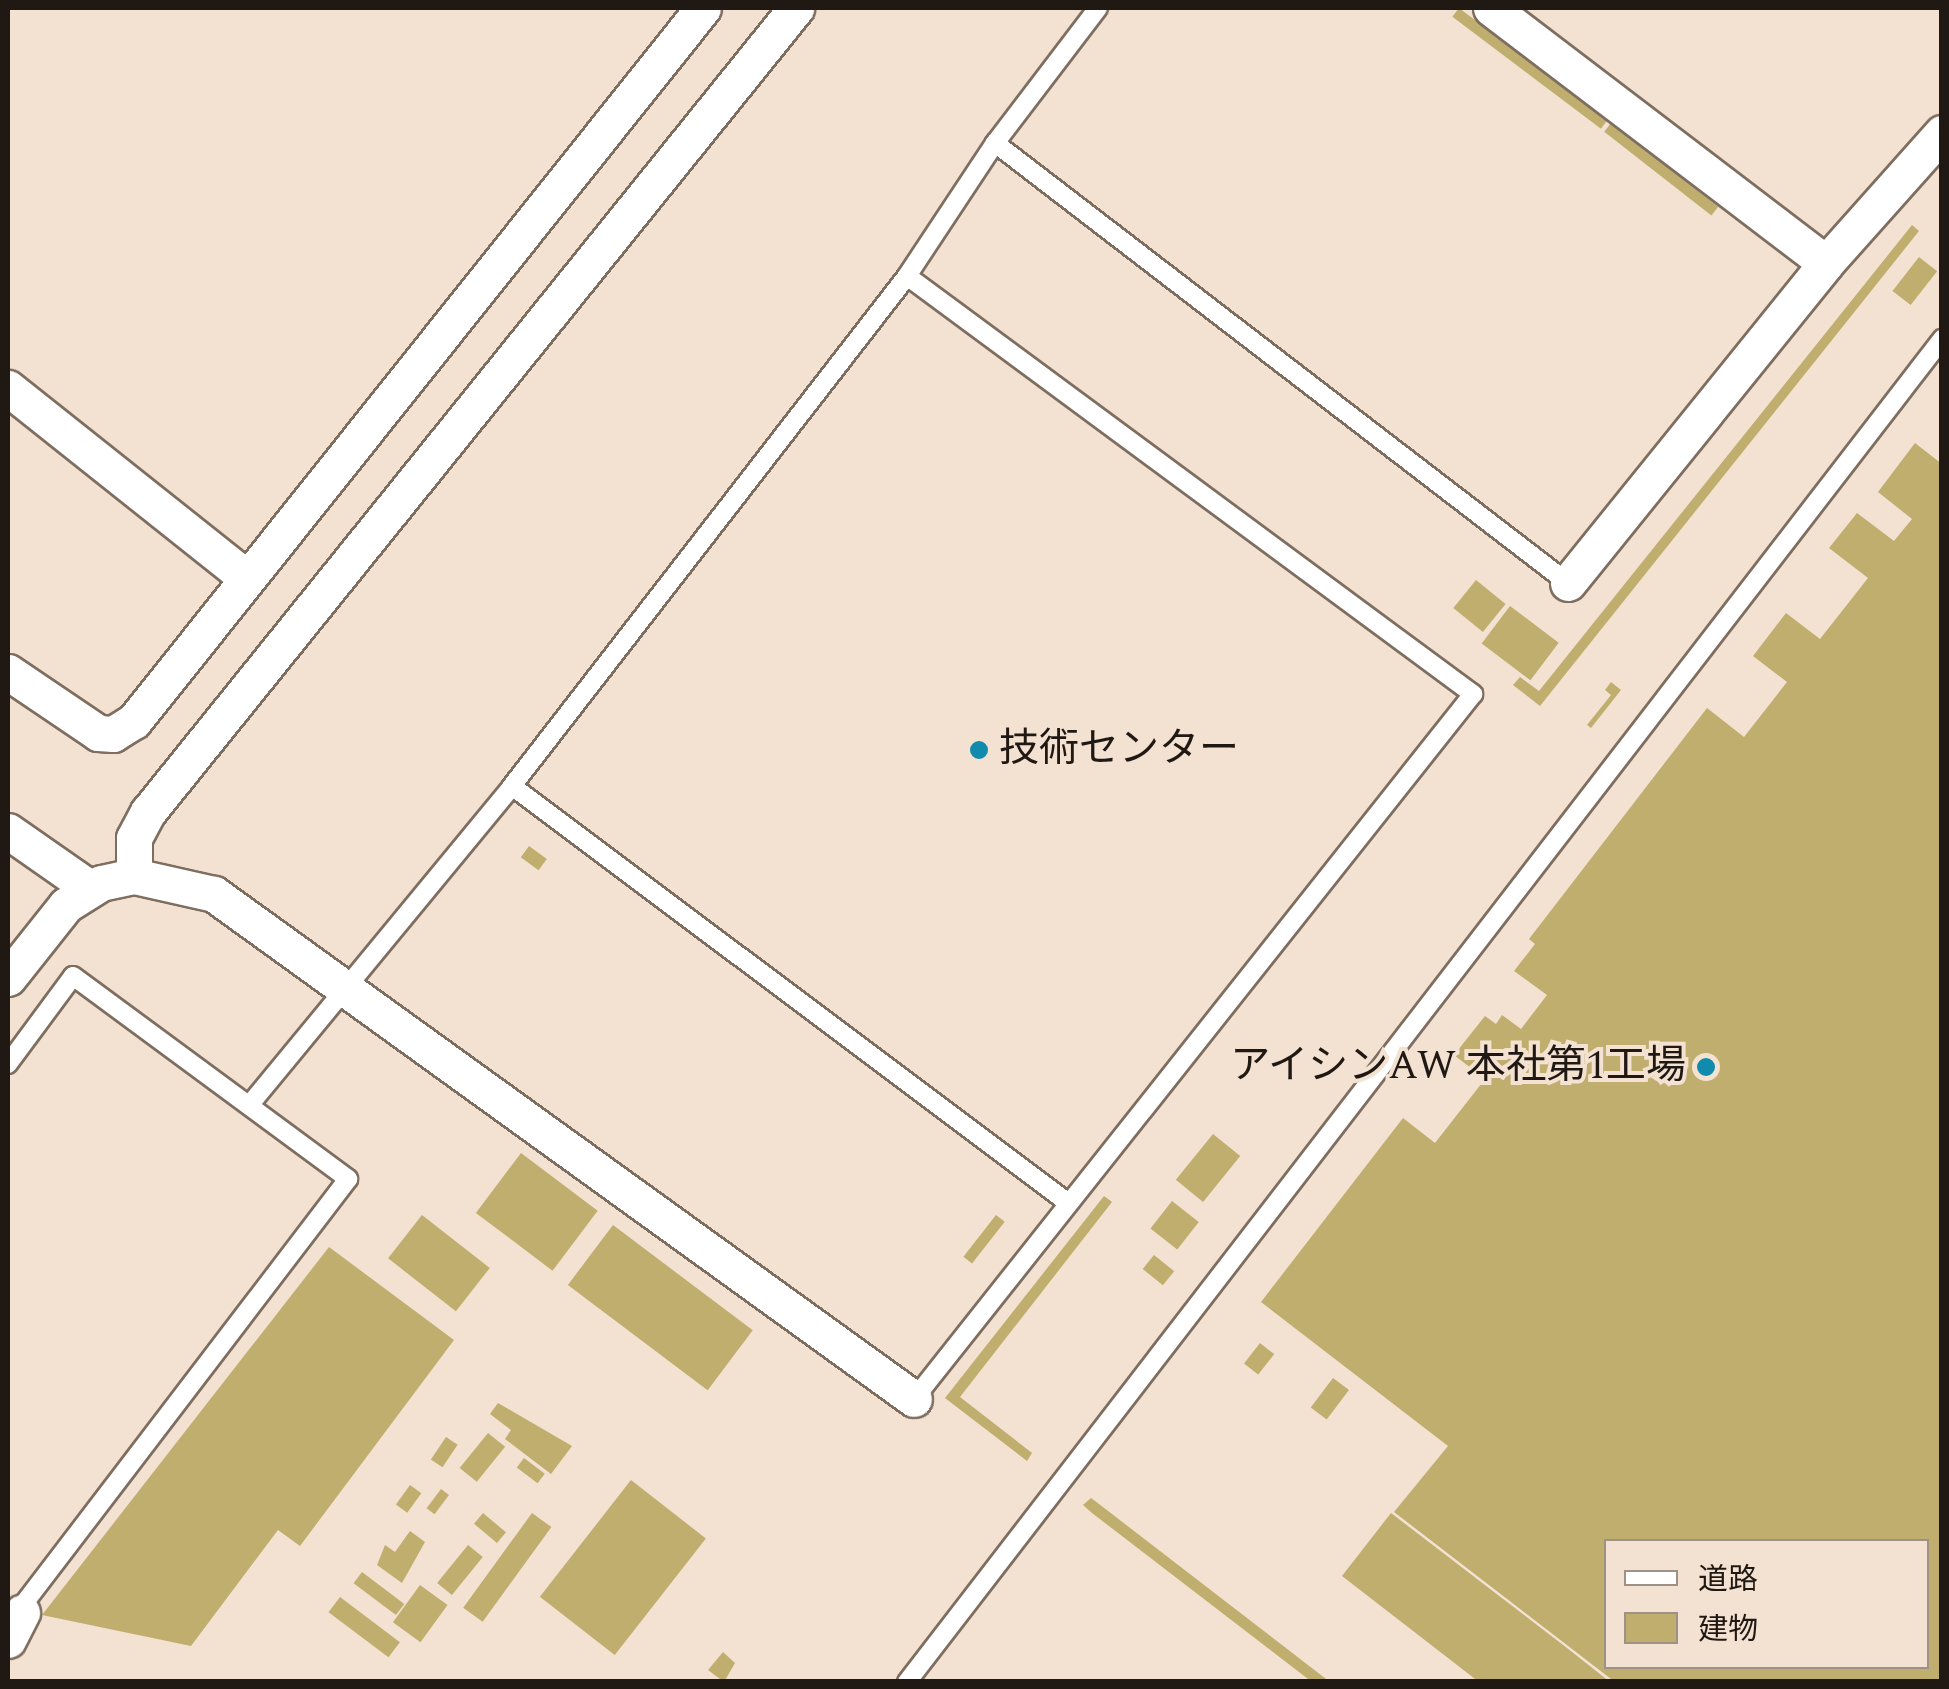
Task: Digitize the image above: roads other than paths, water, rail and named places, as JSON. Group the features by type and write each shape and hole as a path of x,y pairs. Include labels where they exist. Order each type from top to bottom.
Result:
{"street":[{"path":"8,672 86,728 124,730 702,8"},
{"path":"134,876 134,838 148,812 796,8"},
{"path":"1491,8 1826,263"},
{"path":"1568,583 1826,263 1942,133"},
{"path":"8,388 247,578"},
{"path":"8,831 91,889"},
{"path":"8,978 66,905 91,889 134,876 214,894 914,1399"}],"lane":[{"path":"252,1103 512,786 907,276 995,142 1098,8"},
{"path":"995,142 1568,583"},
{"path":"907,276 1473,694 914,1399"},
{"path":"907,1682 1942,338"},
{"path":"512,786 1067,1202"},
{"path":"8,1064 73,976 252,1103 348,1179 12,1623"}],"place":[{"name":"技術センター","path":"979,750"},
{"name":"アイシンAW 本社第1工場","path":"1706,1067"}]}
